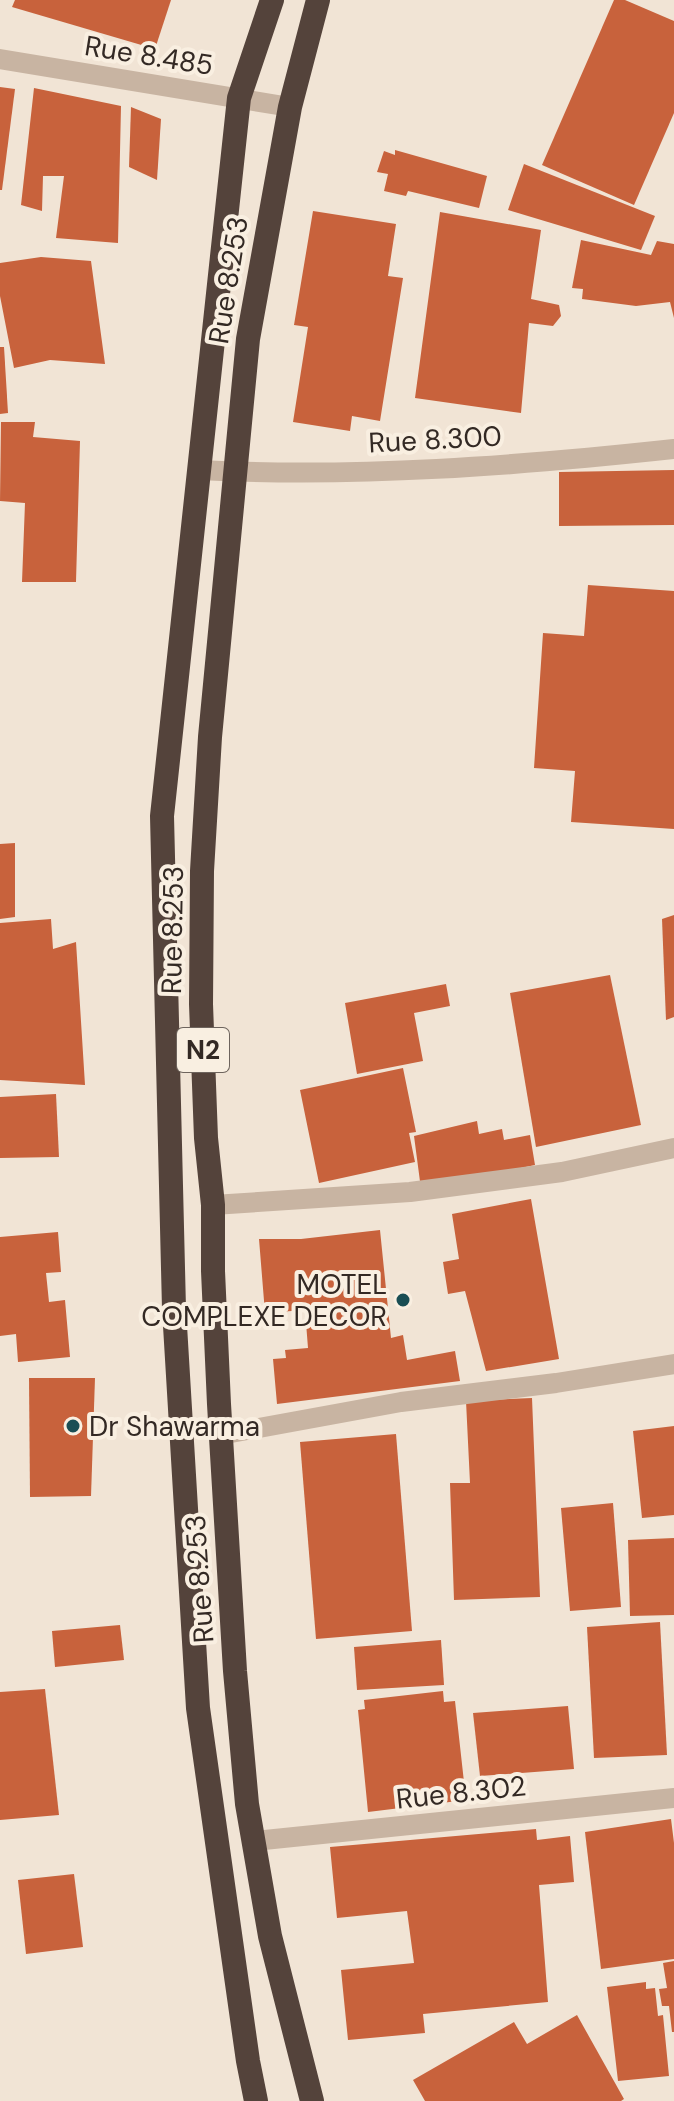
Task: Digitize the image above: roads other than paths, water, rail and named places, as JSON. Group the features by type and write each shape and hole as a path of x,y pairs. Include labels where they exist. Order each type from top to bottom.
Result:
{"highway":[{"name":"Rue 8.253","path":"256,2101 198,1708 174,1309 162,816 239,98 272,0"},
{"name":"Rue 8.253","path":"312,2101 270,1936 247,1804 220,1435 213,1205 206,1138 201,1004 202,871 210,737 248,339 290,107 318,0"}],"street":[{"name":"Rue 8.485","path":"0,59 290,107"},
{"name":"Rue 8.300","path":"199,470 365,471 570,461 674,449"},
{"path":"213,1205 410,1192 562,1172 674,1148"},
{"path":"220,1435 401,1402 556,1383 674,1364"},
{"name":"Rue 8.302","path":"254,1841 674,1798"}],"place":[{"name":"MOTEL COMPLEXE DECOR","path":"403,1300"},
{"name":"Dr Shawarma","path":"73,1426"}]}
